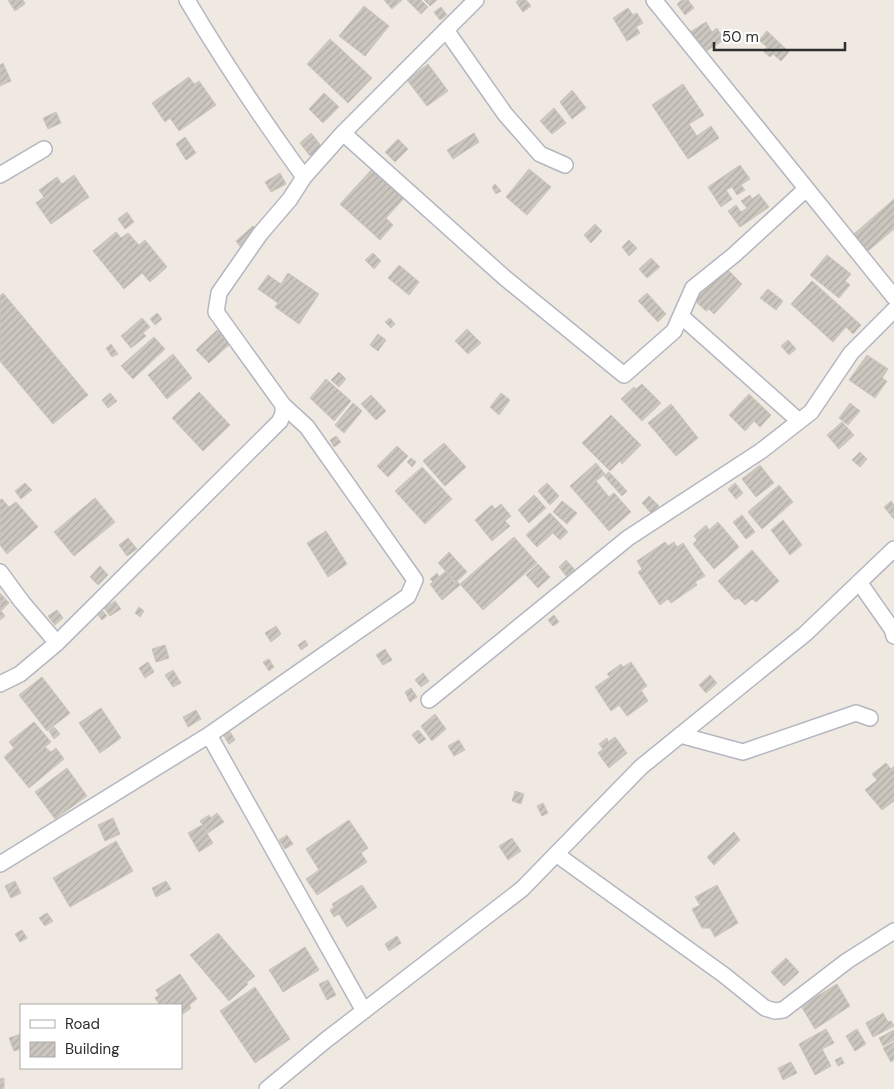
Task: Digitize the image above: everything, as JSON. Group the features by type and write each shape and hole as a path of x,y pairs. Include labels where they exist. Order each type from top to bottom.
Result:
{"street":[{"path":"187,0 220,56 304,177"},
{"path":"0,864 209,735 408,596 414,580 306,427 283,405 216,312 219,293 260,234 290,199 304,177 343,133 476,0"},
{"path":"654,0 894,297"},
{"path":"446,30 506,114 540,154 565,165"},
{"path":"343,133 505,278 624,375 674,331 693,288 734,255 806,189"},
{"path":"0,174 44,149"},
{"path":"429,700 628,538 761,451 811,412 851,353 894,310"},
{"path":"681,316 799,421"},
{"path":"0,684 20,674 57,643 280,421 283,405"},
{"path":"267,1089 364,1010 522,889 642,767 805,634 894,549"},
{"path":"0,572 22,602 57,643"},
{"path":"859,582 892,629 894,636"},
{"path":"680,735 743,752 856,713 870,718"},
{"path":"209,735 364,1010"},
{"path":"556,854 724,975 765,1008 775,1011 783,1010 847,961 894,931"}],"building":[{"path":"8,0 23,0 25,4 15,11"},
{"path":"384,0 402,0 392,9"},
{"path":"407,0 421,0 428,7 421,14"},
{"path":"424,0 437,0 430,6"},
{"path":"526,0 531,6 523,12 516,2"},
{"path":"682,0 688,0 694,8 685,15 677,4"},
{"path":"364,6 389,26 365,56 339,36"},
{"path":"441,7 447,15 440,20 434,12"},
{"path":"628,8 633,15 637,13 643,23 636,27 640,33 627,41 613,18"},
{"path":"706,22 712,32 717,28 724,40 703,53 690,32"},
{"path":"767,31 789,52 781,61 773,54 770,57 763,51 767,47 759,40"},
{"path":"330,39 372,78 348,103 307,64"},
{"path":"3,63 11,81 0,86 0,65"},
{"path":"428,64 448,91 427,106 407,80"},
{"path":"189,77 194,84 199,81 216,105 179,131 170,118 165,122 152,103"},
{"path":"683,84 704,115 689,124 697,136 711,126 719,138 688,159 652,105"},
{"path":"572,90 586,108 572,119 560,102"},
{"path":"324,93 339,107 323,123 309,109"},
{"path":"554,108 566,123 552,134 540,121"},
{"path":"56,112 61,123 48,129 43,118"},
{"path":"311,133 322,147 310,156 300,143"},
{"path":"474,133 479,142 453,159 447,150"},
{"path":"185,137 196,153 186,160 176,144"},
{"path":"398,139 408,149 395,162 385,152"},
{"path":"740,165 750,179 741,185 745,190 737,195 732,187 726,190 732,199 721,207 708,187"},
{"path":"372,169 404,198 386,218 393,225 380,240 340,204"},
{"path":"529,169 551,187 527,215 506,197"},
{"path":"280,173 286,184 271,192 265,182"},
{"path":"74,175 89,197 51,224 36,203 44,197 39,190 57,177 62,184"},
{"path":"495,184 501,191 496,194 492,187"},
{"path":"759,194 769,207 740,227 728,211 736,205 741,212 747,208 741,201 750,195 752,199"},
{"path":"894,199 894,229 868,251 854,234"},
{"path":"127,212 134,222 125,229 118,219"},
{"path":"595,224 602,231 591,243 584,235"},
{"path":"253,226 259,233 242,249 236,241"},
{"path":"116,232 121,238 128,233 139,245 145,240 167,267 150,282 142,273 124,289 93,251"},
{"path":"629,240 637,248 629,256 622,247"},
{"path":"373,253 381,261 374,269 365,260"},
{"path":"827,255 851,274 845,281 850,285 839,298 810,275"},
{"path":"651,258 660,267 647,278 639,269"},
{"path":"399,265 419,282 409,295 388,278"},
{"path":"724,266 742,284 714,314 709,309 706,311 693,299"},
{"path":"288,273 319,294 299,324 275,307 278,303 258,289 268,275 281,284"},
{"path":"812,281 861,325 853,334 846,327 833,342 791,304"},
{"path":"768,289 783,301 776,310 760,298"},
{"path":"3,293 88,395 53,424 0,361 0,296"},
{"path":"647,293 666,314 658,322 638,301"},
{"path":"157,313 162,319 155,325 150,319"},
{"path":"142,318 150,327 143,333 146,336 131,348 121,336"},
{"path":"390,318 395,324 391,328 385,322"},
{"path":"467,329 481,343 468,354 455,341"},
{"path":"217,330 230,344 209,363 196,350"},
{"path":"378,334 386,340 378,351 370,345"},
{"path":"154,337 165,349 133,379 121,366"},
{"path":"788,340 796,349 789,355 781,346"},
{"path":"111,344 118,354 112,357 106,348"},
{"path":"173,354 192,378 167,399 148,375"},
{"path":"867,355 888,369 882,378 887,381 875,398 849,380"},
{"path":"339,372 346,379 339,387 331,380"},
{"path":"326,379 351,401 334,421 310,398"},
{"path":"642,384 661,403 642,421 621,399 634,387 636,389"},
{"path":"199,392 230,425 203,451 172,418"},
{"path":"110,393 117,401 108,408 102,400"},
{"path":"501,393 510,400 499,415 490,407"},
{"path":"749,394 771,415 760,427 754,421 745,431 729,415"},
{"path":"371,395 386,411 376,420 361,404"},
{"path":"353,403 362,411 344,433 335,425"},
{"path":"850,403 860,411 848,425 839,418"},
{"path":"671,404 698,438 676,456 648,423"},
{"path":"611,415 641,445 622,464 620,461 610,471 582,443"},
{"path":"842,422 854,435 839,449 827,435"},
{"path":"336,436 341,442 334,447 330,440"},
{"path":"444,443 466,467 445,486 423,461"},
{"path":"397,446 408,456 388,477 377,466"},
{"path":"860,452 867,459 860,467 852,460"},
{"path":"411,458 416,462 412,467 407,462"},
{"path":"596,463 605,474 596,481 609,497 614,493 631,512 609,531 570,486"},
{"path":"760,465 774,483 756,497 742,479"},
{"path":"422,467 452,499 425,524 395,491"},
{"path":"609,472 627,491 622,496 604,476"},
{"path":"25,483 32,490 21,499 15,491"},
{"path":"547,483 559,496 550,505 538,491"},
{"path":"735,483 743,493 736,499 728,489"},
{"path":"779,485 793,502 762,529 748,512"},
{"path":"534,495 546,508 529,523 518,510"},
{"path":"649,496 659,506 651,513 642,503"},
{"path":"95,498 115,522 74,556 54,532"},
{"path":"2,499 9,507 16,502 38,527 7,554 0,545 0,500"},
{"path":"562,501 577,513 567,524 553,512"},
{"path":"891,501 894,505 894,519 884,507"},
{"path":"501,504 511,516 505,521 510,526 492,541 475,520 492,505 495,509"},
{"path":"550,513 568,532 560,540 553,533 537,547 526,535"},
{"path":"742,515 755,532 746,539 733,522"},
{"path":"783,520 802,545 790,555 771,530"},
{"path":"718,522 739,547 714,569 693,544 697,540 694,536 706,525 709,530"},
{"path":"326,531 347,564 328,577 307,543"},
{"path":"514,537 537,563 483,610 460,584"},
{"path":"128,538 137,549 127,556 119,545"},
{"path":"665,542 668,546 674,542 677,547 683,543 705,576 695,582 697,585 671,603 668,599 660,605 638,572 642,569 637,561"},
{"path":"752,550 779,581 756,602 752,599 745,605 738,598 735,600 718,581"},
{"path":"449,552 467,572 456,582 438,563"},
{"path":"566,560 575,570 567,577 559,567"},
{"path":"538,564 550,577 538,588 526,575"},
{"path":"100,566 108,575 98,585 90,577"},
{"path":"446,571 455,583 457,581 460,585 442,600 430,584 433,582 430,579 437,573 439,577"},
{"path":"0,593 9,603 1,611 5,616 0,620"},
{"path":"115,601 121,609 110,616 104,608"},
{"path":"139,607 144,611 140,617 135,613"},
{"path":"57,610 63,618 55,625 48,616"},
{"path":"103,611 107,616 102,620 98,615"},
{"path":"554,615 559,622 553,626 548,620"},
{"path":"276,626 281,634 271,642 265,633"},
{"path":"305,640 308,645 301,650 298,645"},
{"path":"165,645 169,658 156,662 152,649"},
{"path":"385,649 392,660 383,665 376,655"},
{"path":"269,659 274,667 269,671 263,662"},
{"path":"148,662 154,672 145,678 139,668"},
{"path":"631,662 647,686 641,690 648,701 627,716 619,705 611,711 595,687 610,677 607,674 621,664 623,667"},
{"path":"173,670 181,683 173,687 165,675"},
{"path":"423,673 429,681 421,687 415,680"},
{"path":"710,675 717,683 706,693 699,685"},
{"path":"42,677 70,713 47,731 19,695"},
{"path":"411,688 417,697 410,702 405,692"},
{"path":"101,708 121,738 100,753 79,723"},
{"path":"196,710 201,719 188,727 183,717"},
{"path":"435,714 446,729 432,741 421,726"},
{"path":"34,722 51,742 45,747 51,752 56,748 64,759 29,788 4,757 14,748 9,742"},
{"path":"54,727 60,734 54,739 49,731"},
{"path":"418,730 426,739 419,744 412,735"},
{"path":"230,732 235,740 229,744 224,736"},
{"path":"615,737 627,753 609,768 598,753 603,749 599,744 607,738 608,742"},
{"path":"459,740 465,750 454,756 448,746"},
{"path":"886,763 891,769 894,766 894,801 882,810 865,790 877,780 872,774"},
{"path":"67,768 87,796 55,819 35,792"},
{"path":"515,791 524,794 521,804 512,801"},
{"path":"543,803 548,813 542,816 537,806"},
{"path":"217,813 224,822 208,833 200,821 209,815 211,818"},
{"path":"113,818 120,834 105,841 98,825"},
{"path":"349,820 368,848 361,853 367,862 317,895 306,879 319,870 306,849"},
{"path":"202,825 213,843 199,852 188,833"},
{"path":"734,832 740,840 714,865 707,857"},
{"path":"287,835 293,844 285,849 279,840"},
{"path":"512,838 521,851 508,860 499,846"},
{"path":"116,841 133,871 70,907 53,878"},
{"path":"15,881 21,893 11,898 5,886"},
{"path":"166,881 171,889 156,897 152,888"},
{"path":"362,885 377,907 347,927 339,914 334,917 330,910 334,907 332,904"},
{"path":"717,885 738,923 715,937 710,928 702,928 692,909 700,905 695,897"},
{"path":"47,913 53,921 45,926 39,918"},
{"path":"22,930 27,938 20,942 15,934"},
{"path":"218,933 255,976 229,1001 190,955"},
{"path":"397,936 401,943 389,951 385,944"},
{"path":"305,947 319,970 283,992 269,970"},
{"path":"786,958 799,972 784,986 771,972"},
{"path":"180,974 197,999 189,1005 191,1008 183,1014 182,1004 159,1004 155,998 159,995 156,990"},
{"path":"328,980 336,995 327,1000 319,984"},
{"path":"837,984 850,1006 815,1029 801,1006"},
{"path":"255,987 290,1039 255,1063 220,1011"},
{"path":"883,1013 888,1022 891,1021 894,1026 873,1037 866,1023"},
{"path":"826,1029 834,1043 822,1049 831,1066 815,1075 799,1044"},
{"path":"857,1029 866,1044 855,1051 846,1036"},
{"path":"894,1030 894,1040 883,1046 879,1038"},
{"path":"20,1034 20,1049 14,1051 9,1038"},
{"path":"894,1042 894,1060 891,1062 883,1048"},
{"path":"841,1057 844,1063 838,1066 835,1060"},
{"path":"791,1062 797,1073 783,1080 778,1068"},
{"path":"4,1078 4,1089 0,1089 0,1079"}]}
